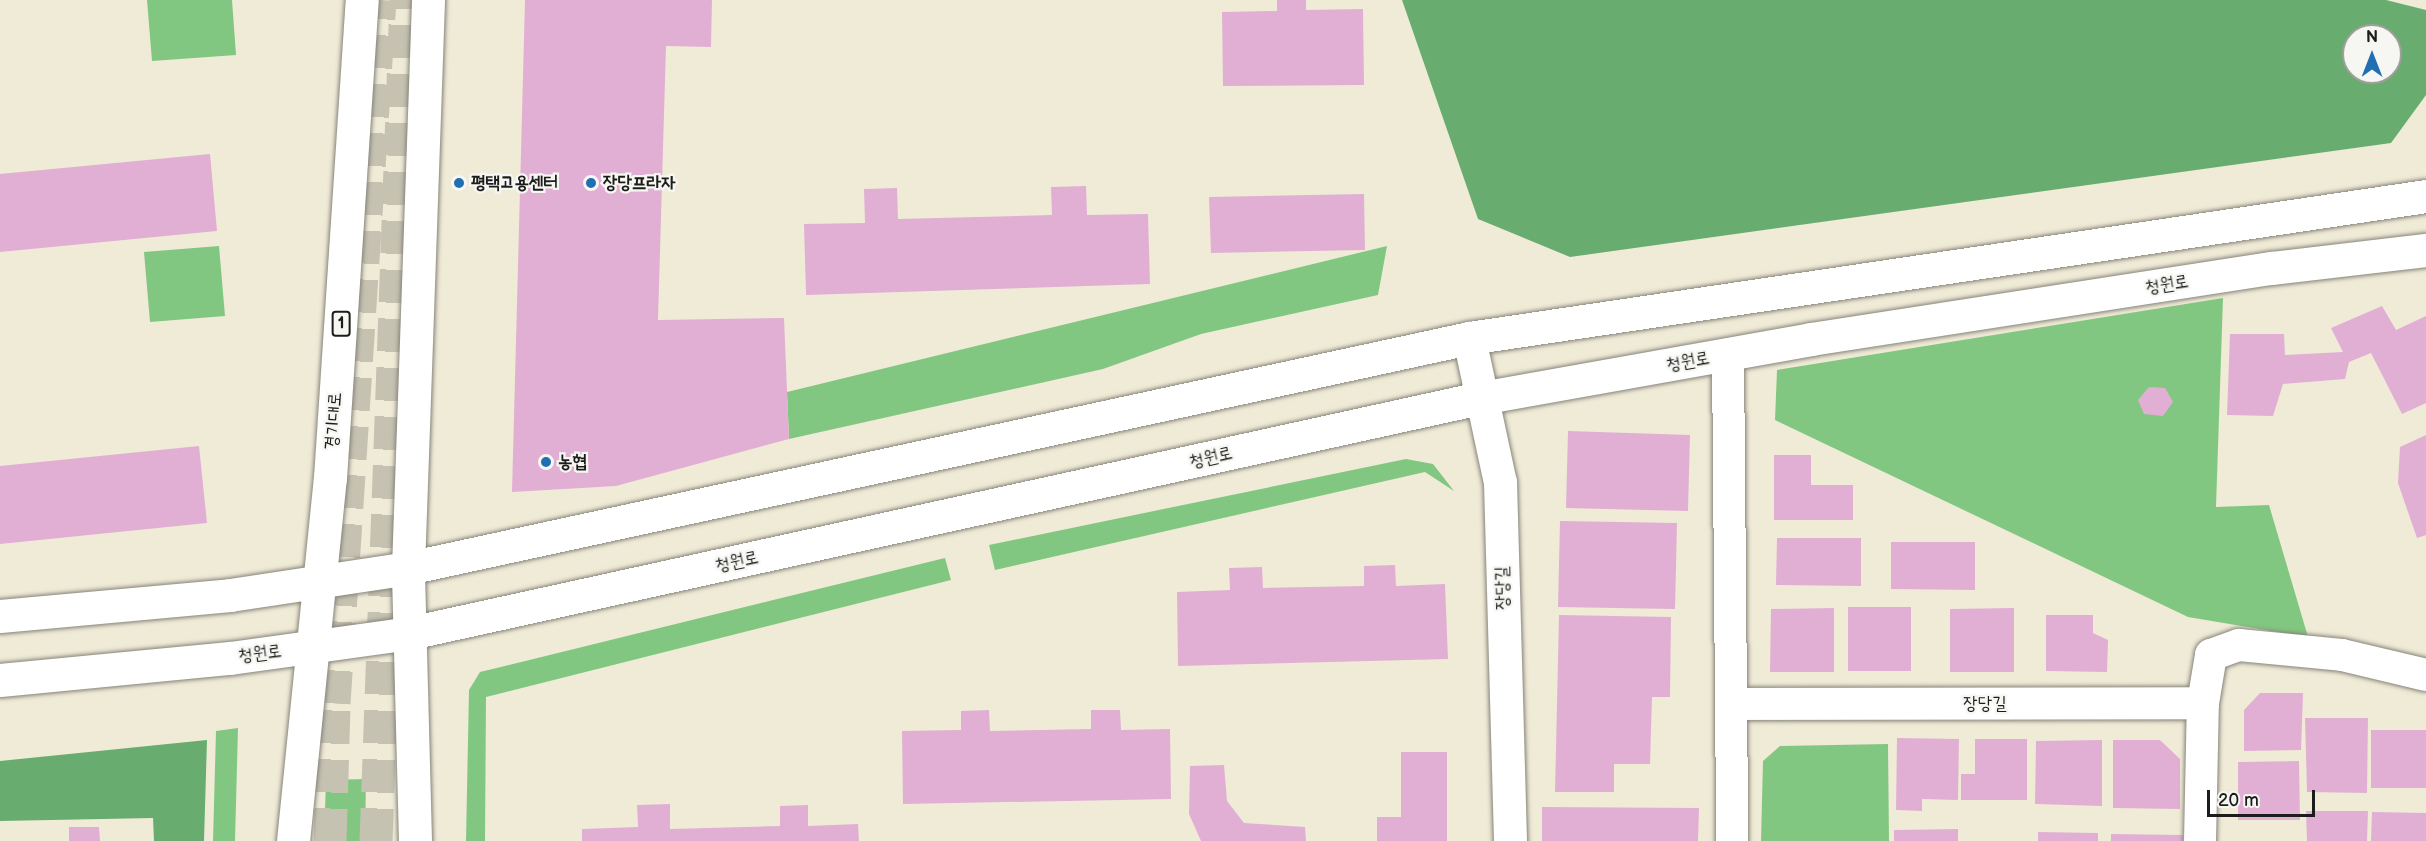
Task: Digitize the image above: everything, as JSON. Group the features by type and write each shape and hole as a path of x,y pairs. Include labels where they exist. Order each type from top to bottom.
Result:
{"main road":[{"name":"경기대로","path":"293,841 330,478 362,0"},
{"path":"415,841 408,568 428,0"},
{"path":"0,616 318,584 408,568 1468,338 2426,196"},
{"name":"청원로","path":"0,680 312,648 410,633 1480,398 1728,355 2272,268 2426,250"},
{"name":"장당길","path":"1468,338 1500,482 1510,841"}],"street":[{"path":"1728,355 1732,841"},
{"path":"2200,841 2203,704 2211,655 2240,645 2342,655 2426,675"},
{"name":"장당길","path":"1732,704 2203,704"}],"green space":[{"path":"147,0 232,0 236,55 152,61"},
{"path":"1402,0 2386,0 2426,10 2426,95 2391,143 1570,257 1478,219"},
{"path":"219,246 225,316 150,322 144,252"},
{"path":"1387,246 1378,295 1201,334 1103,369 789,439 787,392"},
{"path":"2223,298 2216,507 2269,505 2308,637 2188,617 1775,420 1777,370"},
{"path":"1406,459 1433,464 1454,491 1425,472 995,570 989,545"},
{"path":"945,558 951,580 486,697 485,841 466,841 469,690 480,672"},
{"path":"238,728 235,841 213,841 216,731"},
{"path":"207,740 204,841 154,841 153,818 0,821 0,761"},
{"path":"1888,744 1889,841 1761,841 1763,761 1780,746"},
{"path":"366,779 365,841 324,841 326,780"}],"building":[{"name":"장당프라자","path":"525,0 712,0 711,47 666,46 658,320 784,318 789,439 616,486 512,492"},
{"path":"1277,0 1306,0 1306,10 1363,9 1364,85 1223,86 1222,12 1277,11"},
{"path":"210,154 217,231 0,252 0,174"},
{"path":"1086,186 1087,215 1148,214 1150,284 806,295 804,224 865,223 864,189 897,188 898,219 1052,215 1051,187"},
{"path":"1364,194 1365,250 1211,253 1209,197"},
{"path":"2382,306 2396,330 2426,316 2426,403 2402,414 2371,353 2349,362 2345,379 2283,384 2273,416 2227,415 2230,334 2284,334 2285,355 2343,352 2331,328"},
{"path":"2149,387 2165,388 2173,402 2163,416 2144,414 2138,400"},
{"path":"1568,431 1690,435 1688,511 1566,508"},
{"path":"2426,435 2426,535 2417,538 2398,483 2400,447"},
{"path":"199,446 207,523 0,544 0,466"},
{"path":"1774,455 1811,455 1811,485 1853,485 1853,520 1774,520"},
{"path":"1560,521 1677,523 1675,609 1558,607"},
{"path":"1777,538 1861,538 1861,586 1776,585"},
{"path":"1891,542 1975,542 1975,590 1891,589"},
{"path":"1395,565 1396,586 1445,584 1448,659 1178,666 1177,592 1230,590 1229,568 1262,567 1263,588 1364,586 1364,566"},
{"path":"1848,607 1911,607 1911,671 1848,671"},
{"path":"1834,608 1834,672 1770,672 1771,609"},
{"path":"2014,608 2014,672 1950,672 1950,609"},
{"path":"1559,615 1671,617 1670,697 1652,697 1650,764 1614,764 1614,792 1555,792"},
{"path":"2046,615 2093,615 2093,633 2108,640 2107,672 2046,671"},
{"path":"2260,693 2303,693 2301,750 2244,751 2244,710"},
{"path":"989,710 990,731 1091,729 1091,710 1120,710 1121,730 1170,729 1171,799 903,804 902,731 961,730 961,711"},
{"path":"2305,718 2368,718 2367,793 2307,792"},
{"path":"2371,730 2426,730 2426,788 2371,788"},
{"path":"1897,738 1959,739 1958,800 1922,799 1922,811 1896,810"},
{"path":"1975,739 2027,739 2027,800 1961,800 1961,774 1975,774"},
{"path":"2102,740 2102,806 2035,804 2036,741"},
{"path":"2113,740 2160,740 2180,759 2180,809 2113,808"},
{"path":"1401,752 1447,752 1447,841 1377,841 1377,817 1401,817"},
{"path":"2299,761 2300,820 2238,820 2238,762"},
{"path":"1224,765 1227,801 1244,823 1305,827 1306,841 1201,841 1189,814 1190,766"},
{"path":"670,804 670,829 780,826 780,806 808,805 808,826 858,824 859,841 582,841 582,829 638,827 637,805"},
{"path":"1542,807 1699,808 1698,841 1542,841"},
{"path":"2306,811 2368,811 2367,841 2307,841"},
{"path":"2372,812 2426,813 2426,841 2371,841"},
{"path":"69,827 99,827 100,841 69,841"},
{"path":"1958,829 1958,841 1894,841 1894,830"},
{"path":"2038,832 2098,833 2098,841 2038,841"},
{"path":"2111,834 2183,835 2183,841 2111,841"}],"tunnel":[{"path":"330,841 334,703 380,0"},
{"path":"376,841 406,0"}],"place":[{"name":"평택고용센터","path":"459,183"},
{"name":"장당프라자","path":"591,183"},
{"name":"농협","path":"546,462"}]}
